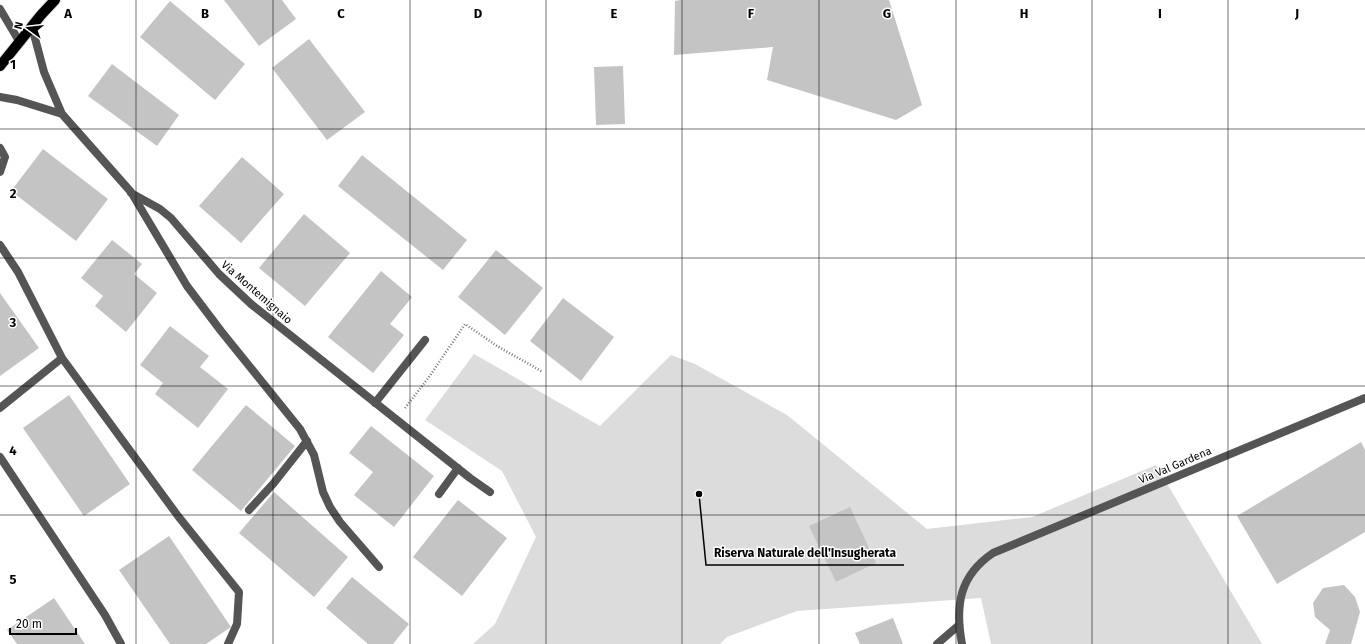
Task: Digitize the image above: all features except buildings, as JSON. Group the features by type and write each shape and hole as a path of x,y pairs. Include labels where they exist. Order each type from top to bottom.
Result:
{"main road":[{"path":"0,66 19,41 55,0"}],"street":[{"path":"0,9 19,41"},
{"name":"Via Montemignaio","path":"32,27 45,76 62,114 131,192 168,257 187,286 211,319 300,429 316,462 324,492 330,507 340,522 379,567"},
{"path":"0,97 62,114"},
{"path":"0,148 5,157 0,172"},
{"name":"Via Montemignaio","path":"131,192 168,215 213,267 240,294 396,420 490,492"},
{"path":"0,245 18,272 62,358 178,516 239,592 237,624 228,644"},
{"path":"375,403 425,340"},
{"path":"0,408 62,358"},
{"name":"Via Val Gardena","path":"962,644 959,625 959,606 962,591 968,576 979,564 993,553 1365,398"},
{"path":"249,510 273,484 307,441"},
{"path":"0,457 105,615 121,644"},
{"path":"439,494 458,468"},
{"path":"937,644 959,625"}],"path":[{"path":"396,420 429,377 465,324 497,346 543,372"}],"shaded area":[{"path":"474,354 600,426 671,355 695,364 787,415 927,529 1032,517 1156,465 1262,644 991,644 981,598 797,611 727,637 720,644 473,644 495,624 536,537 502,471 425,420"}],"place":[{"name":"Riserva Naturale dell'Insugherata","path":"699,494"}]}
